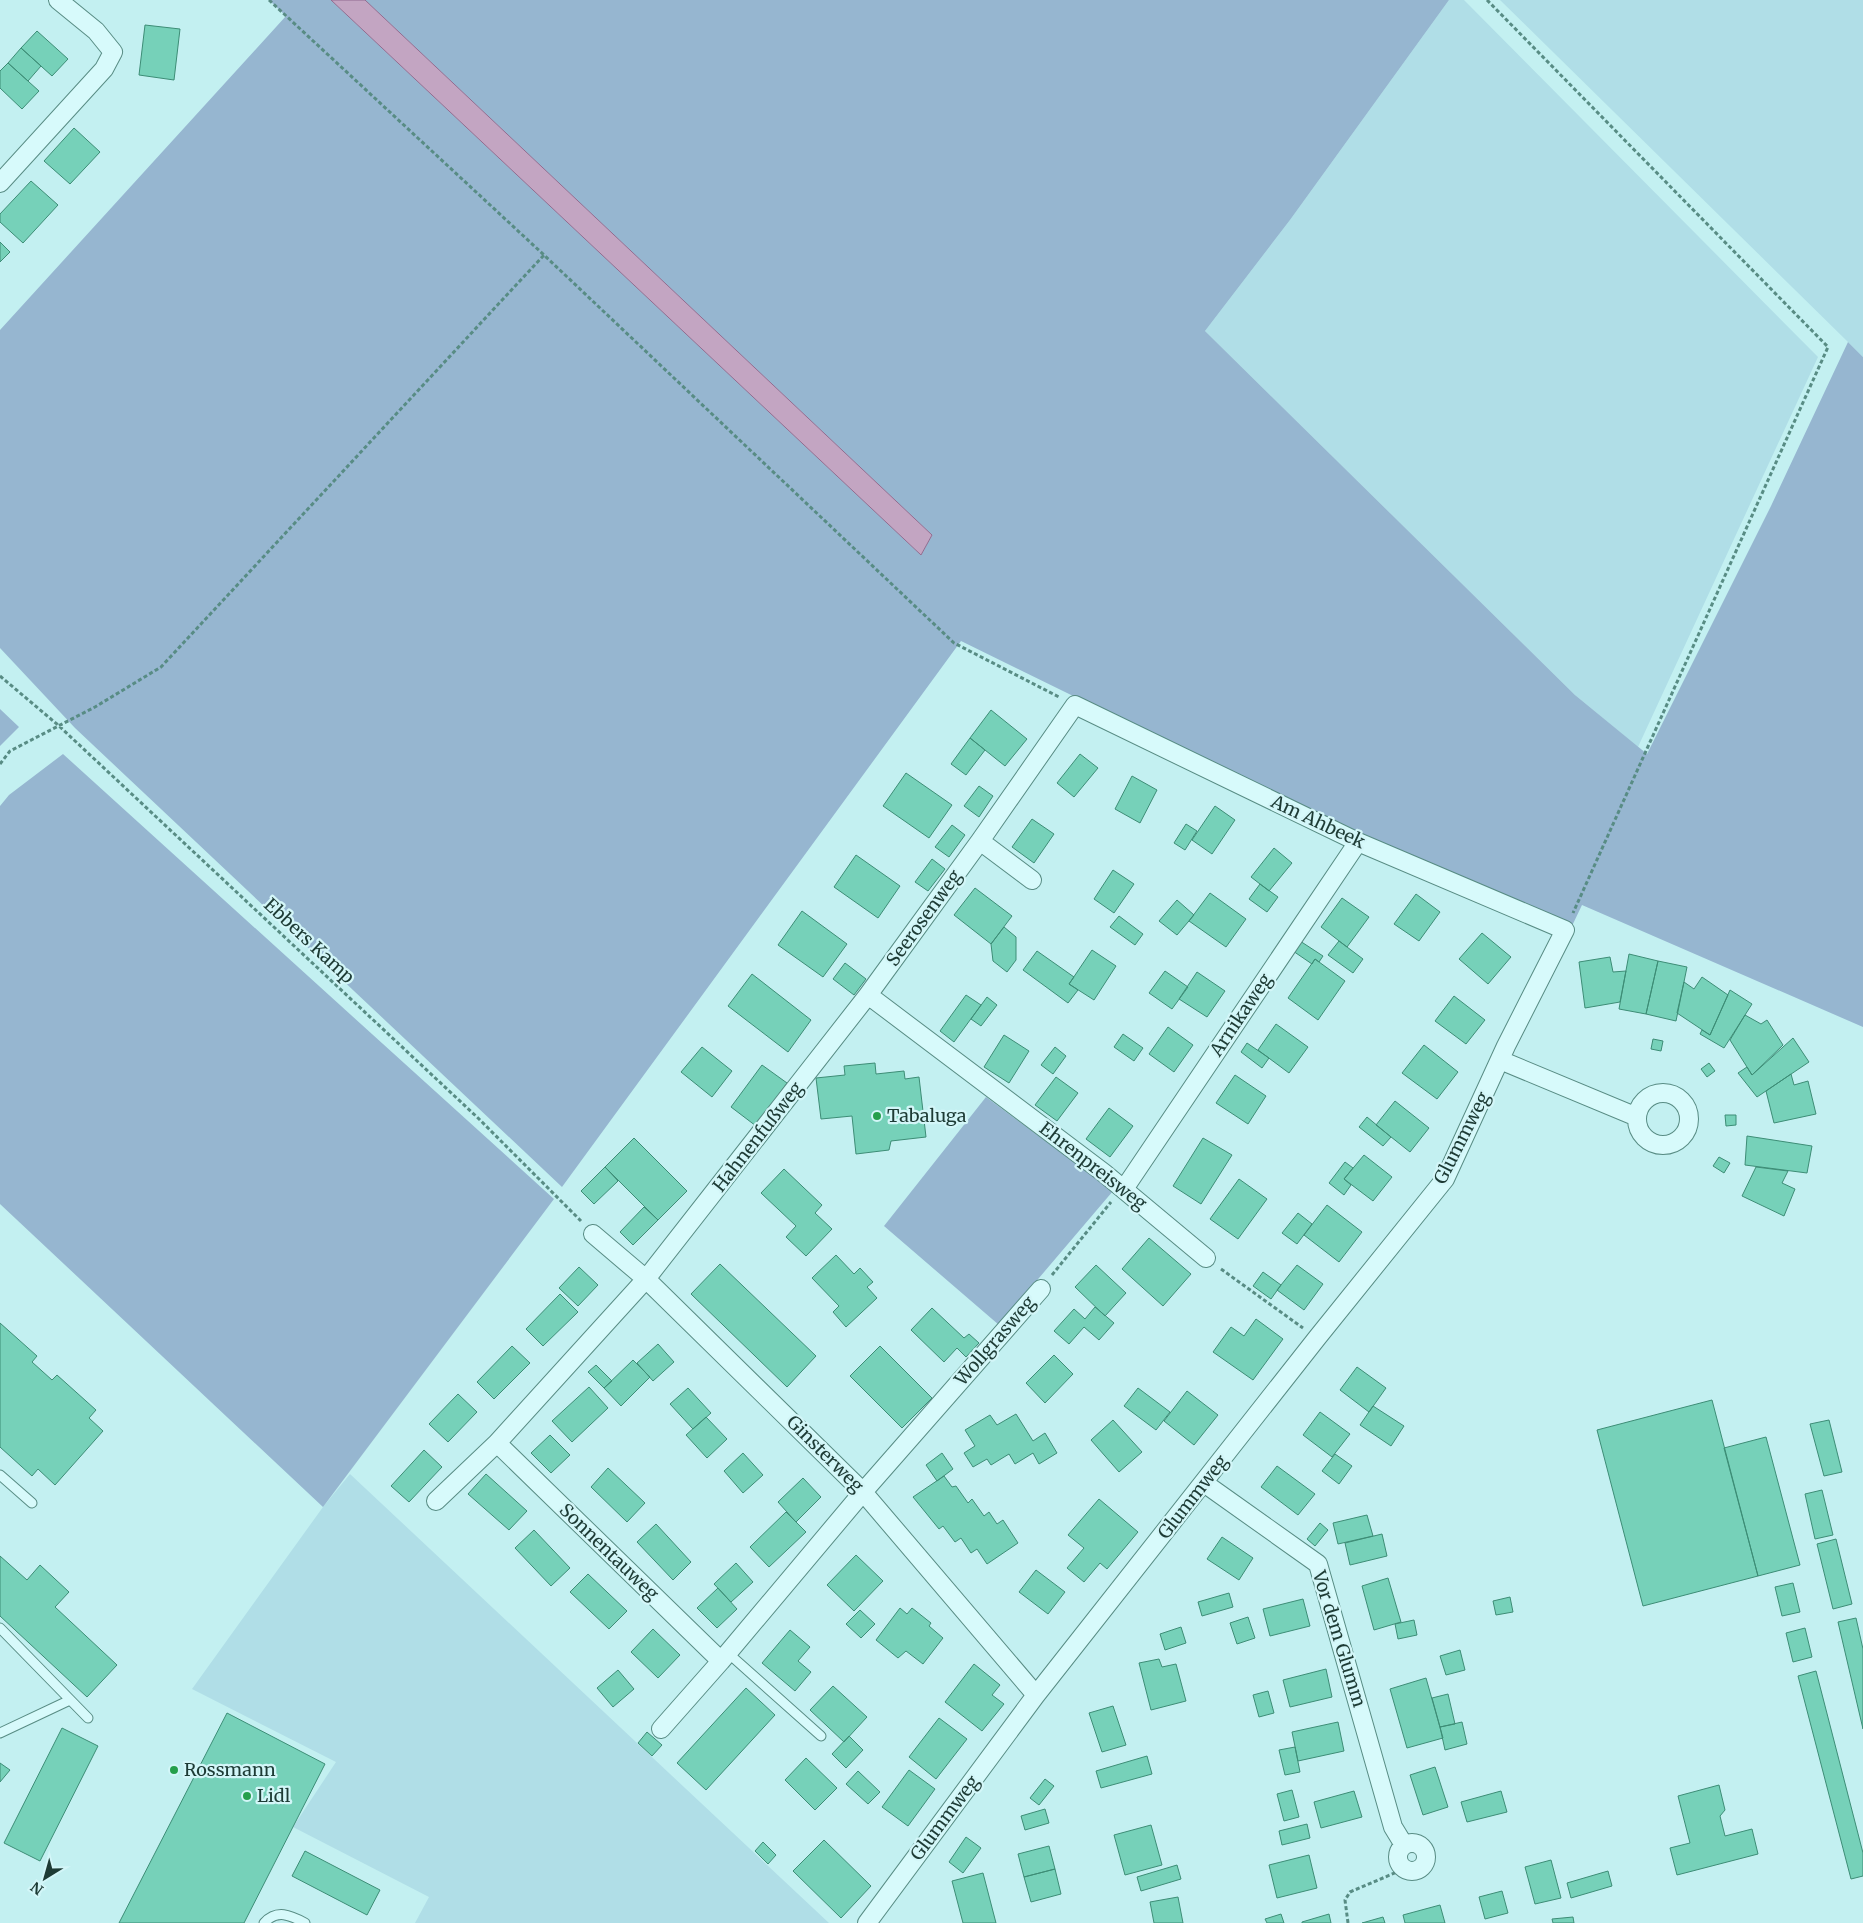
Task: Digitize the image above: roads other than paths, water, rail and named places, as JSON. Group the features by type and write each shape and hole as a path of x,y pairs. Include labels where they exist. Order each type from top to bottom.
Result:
{"street":[{"path":"0,183 104,69 113,52 96,31 58,0"},
{"name":"Seerosenweg","path":"868,995 980,841 1075,705"},
{"name":"Am Ahbeek","path":"1075,705 1358,842 1565,930"},
{"path":"980,841 1032,880"},
{"name":"Arnikaweg","path":"1124,1188 1358,842"},
{"name":"Glummweg","path":"867,1923 1036,1694 1445,1179 1500,1060 1565,930"},
{"name":"Ehrenpreisweg","path":"868,995 1124,1188 1206,1258"},
{"name":"Hahnenfußweg","path":"646,1279 868,995"},
{"path":"1500,1060 1637,1116"},
{"name":"Ginsterweg","path":"593,1234 646,1279 863,1492 1036,1694"},
{"path":"436,1501 497,1443 646,1279"},
{"name":"Wollgrasweg","path":"863,1492 1041,1289"},
{"name":"Sonnentauweg","path":"497,1443 724,1657"},
{"name":"Vor dem Glumm","path":"1204,1483 1318,1564 1393,1827 1404,1845"},
{"path":"661,1729 863,1492"},
{"path":"1418,1844 1422,1847 1427,1856 1421,1869 1413,1872 1404,1869 1398,1857 1404,1845 1418,1844"}],"lane":[{"path":"0,1475 32,1503"},
{"path":"0,1628 88,1718"},
{"path":"724,1657 821,1736"},
{"path":"0,1733 70,1700"},
{"path":"264,1923 271,1916 279,1914 290,1915 305,1923"}],"place":[{"name":"Tabaluga","path":"877,1116"},
{"name":"Rossmann","path":"174,1770"},
{"name":"Lidl","path":"247,1796"}]}
